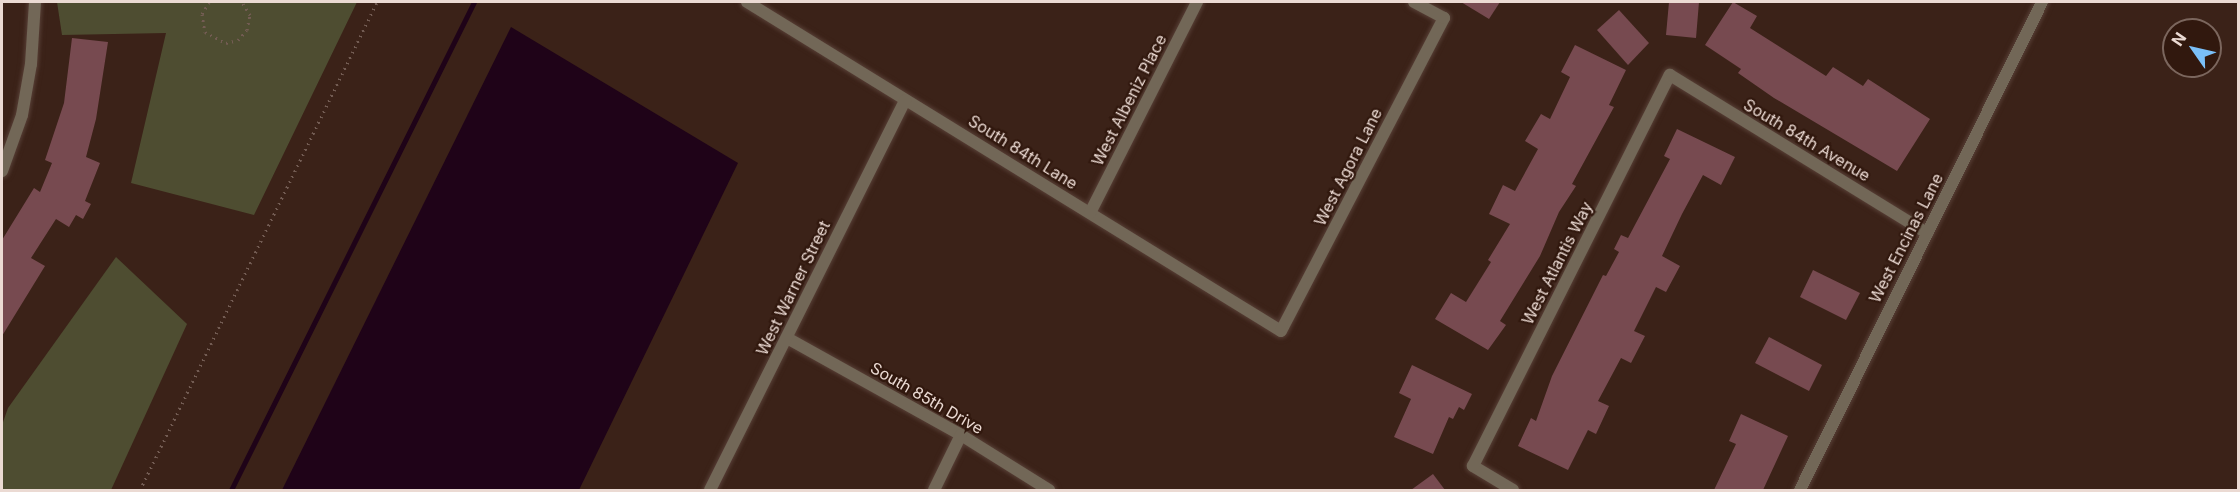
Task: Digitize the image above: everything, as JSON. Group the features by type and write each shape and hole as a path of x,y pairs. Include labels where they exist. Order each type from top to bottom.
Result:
{"street":[{"path":"2,171 22,115 31,64 35,2"},
{"name":"South 84th Lane","path":"747,2 1281,331"},
{"name":"West Albeniz Place","path":"1090,213 1197,2"},
{"name":"West Agora Lane","path":"1281,331 1444,18 1414,2"},
{"name":"West Encinas Lane","path":"1800,490 2042,2"},
{"name":"South 84th Avenue","path":"1670,75 1927,232"},
{"name":"West Atlantis Way","path":"1513,490 1473,466 1670,75"},
{"name":"West Warner Street","path":"710,490 905,100"},
{"name":"South 85th Drive","path":"787,338 961,435 1049,490"},
{"path":"934,490 961,435"}],"path":[{"path":"209,2 202,15 205,32 226,44 238,40 248,30 250,15 242,2"},
{"path":"140,490 377,2"}],"shaded area":[{"path":"57,2 357,2 254,215 131,183 166,33 62,35"},
{"path":"511,27 738,163 579,490 282,490"},
{"path":"116,257 187,324 111,490 2,490 2,425 8,408"}],"building":[{"path":"1461,2 1500,2 1489,19"},
{"path":"1669,2 1699,2 1696,38 1666,35"},
{"path":"1733,2 1757,16 1750,28 1826,76 1833,67 1863,86 1868,79 1930,119 1897,171 1774,98 1738,73 1741,69 1705,45"},
{"path":"1619,10 1649,43 1628,65 1597,30"},
{"path":"72,38 108,42 96,119 86,157 100,163 85,201 91,204 83,219 76,215 69,227 56,219 31,258 45,266 2,336 2,240 34,188 40,192 52,163 45,160 64,103"},
{"path":"1575,45 1626,70 1609,105 1614,107 1572,184 1576,186 1559,212 1540,256 1500,321 1506,325 1488,350 1435,319 1451,293 1466,302 1491,262 1488,260 1510,224 1489,214 1503,185 1515,191 1538,149 1525,141 1541,114 1550,119 1570,77 1561,72"},
{"path":"1677,129 1735,157 1721,185 1703,175 1682,214 1662,256 1680,266 1666,292 1656,287 1634,331 1645,336 1631,363 1621,358 1598,401 1609,406 1596,434 1588,430 1568,470 1518,446 1531,418 1536,421 1552,376 1603,275 1606,276 1619,252 1614,249 1621,235 1628,238 1670,159 1664,156"},
{"path":"1813,270 1860,293 1846,320 1800,297"},
{"path":"1769,337 1822,365 1809,391 1755,363"},
{"path":"1412,365 1472,394 1464,410 1459,407 1453,419 1449,417 1433,454 1394,437 1411,399 1399,393"},
{"path":"1741,414 1788,436 1763,490 1714,490 1736,444 1729,441"},
{"path":"1433,474 1445,490 1411,490"}],"waterway":[{"path":"231,490 474,2"}]}
